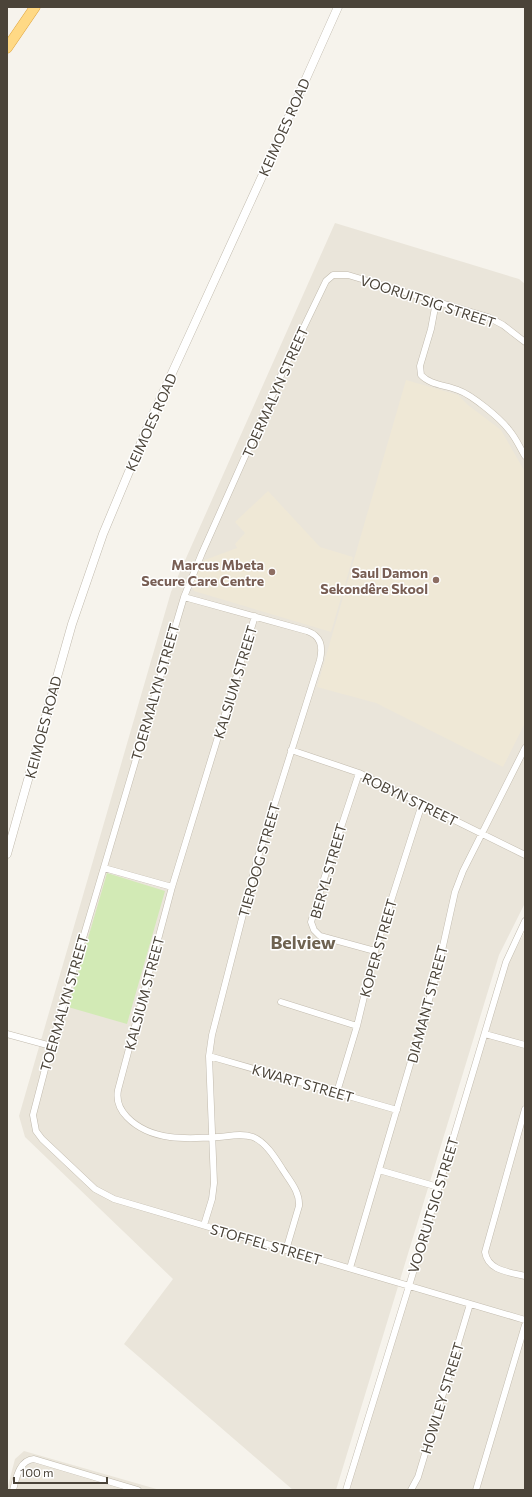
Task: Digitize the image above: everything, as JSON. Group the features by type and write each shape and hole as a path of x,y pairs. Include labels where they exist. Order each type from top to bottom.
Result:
{"highway":[{"path":"7,48 34,7"}],"street":[{"name":"KEIMOES ROAD","path":"7,854 72,624 113,508 154,413 338,7"},
{"name":"VOORUITSIG STREET","path":"328,278 337,274 348,275 493,320 503,325 525,342"},
{"name":"TOERMALYN STREET","path":"34,1124 33,1110 51,1046 184,597 196,565 287,362 328,278"},
{"path":"436,302 431,329 420,366 421,375 425,379 432,382 458,390 478,402 509,429 525,456"},
{"name":"TIEROOG STREET","path":"184,597 311,632 317,637 321,644 322,651 247,898 212,1036 209,1056 214,1183 212,1199 204,1225"},
{"name":"KALSIUM STREET","path":"255,616 172,887 118,1090 117,1100 125,1115 133,1122 157,1134 176,1138 237,1135 252,1137 259,1141 281,1167 294,1187 299,1202 286,1250"},
{"name":"DIAMANT STREET","path":"350,1268 437,974 454,892 463,871 525,748"},
{"name":"ROBYN STREET","path":"291,750 359,774 525,855"},
{"name":"BERYL STREET","path":"359,774 311,922 314,930 320,936 375,951"},
{"name":"KOPER STREET","path":"337,1092 357,1026 375,951 422,804"},
{"path":"104,868 172,887"},
{"name":"VOORUITSIG STREET","path":"346,1490 506,962 525,921"},
{"path":"281,1002 357,1026"},
{"path":"7,1034 51,1046"},
{"path":"485,1034 525,1045"},
{"name":"KWART STREET","path":"209,1056 398,1110"},
{"path":"525,1109 485,1252 486,1258 492,1266 525,1276"},
{"name":"STOFFEL STREET","path":"34,1124 42,1139 90,1184 103,1194 114,1199 525,1320"},
{"path":"379,1170 438,1188"},
{"name":"HOWLEY STREET","path":"412,1490 418,1477 470,1304"},
{"path":"476,1490 525,1325"},
{"path":"13,1490 20,1468 26,1462 34,1459 138,1490"}],"shaded area":[{"name":"Belview","path":"335,223 519,279 525,284 525,903 499,955 336,1490 293,1490 124,1344 173,1279 25,1137 19,1116 171,592"},
{"name":"Saul Damon Sekondêre Skool","path":"406,380 458,395 468,405 501,430 525,472 525,723 503,767 376,703 317,687"},
{"name":"Marcus Mbeta Secure Care Centre","path":"268,491 320,547 353,557 331,632 194,591 191,584 202,561 237,548 235,544 245,533 235,522"},
{"path":"525,931 525,1490 348,1490 509,962"},
{"path":"24,1451 160,1490 7,1490 15,1459"}],"green space":[{"path":"107,873 165,891 127,1024 68,1007"}],"place":[{"name":"Marcus Mbeta Secure Care Centre","path":"272,572"},
{"name":"Saul Damon Sekondêre Skool","path":"436,580"}],"district":[{"name":"Belview","path":"303,942"}]}
